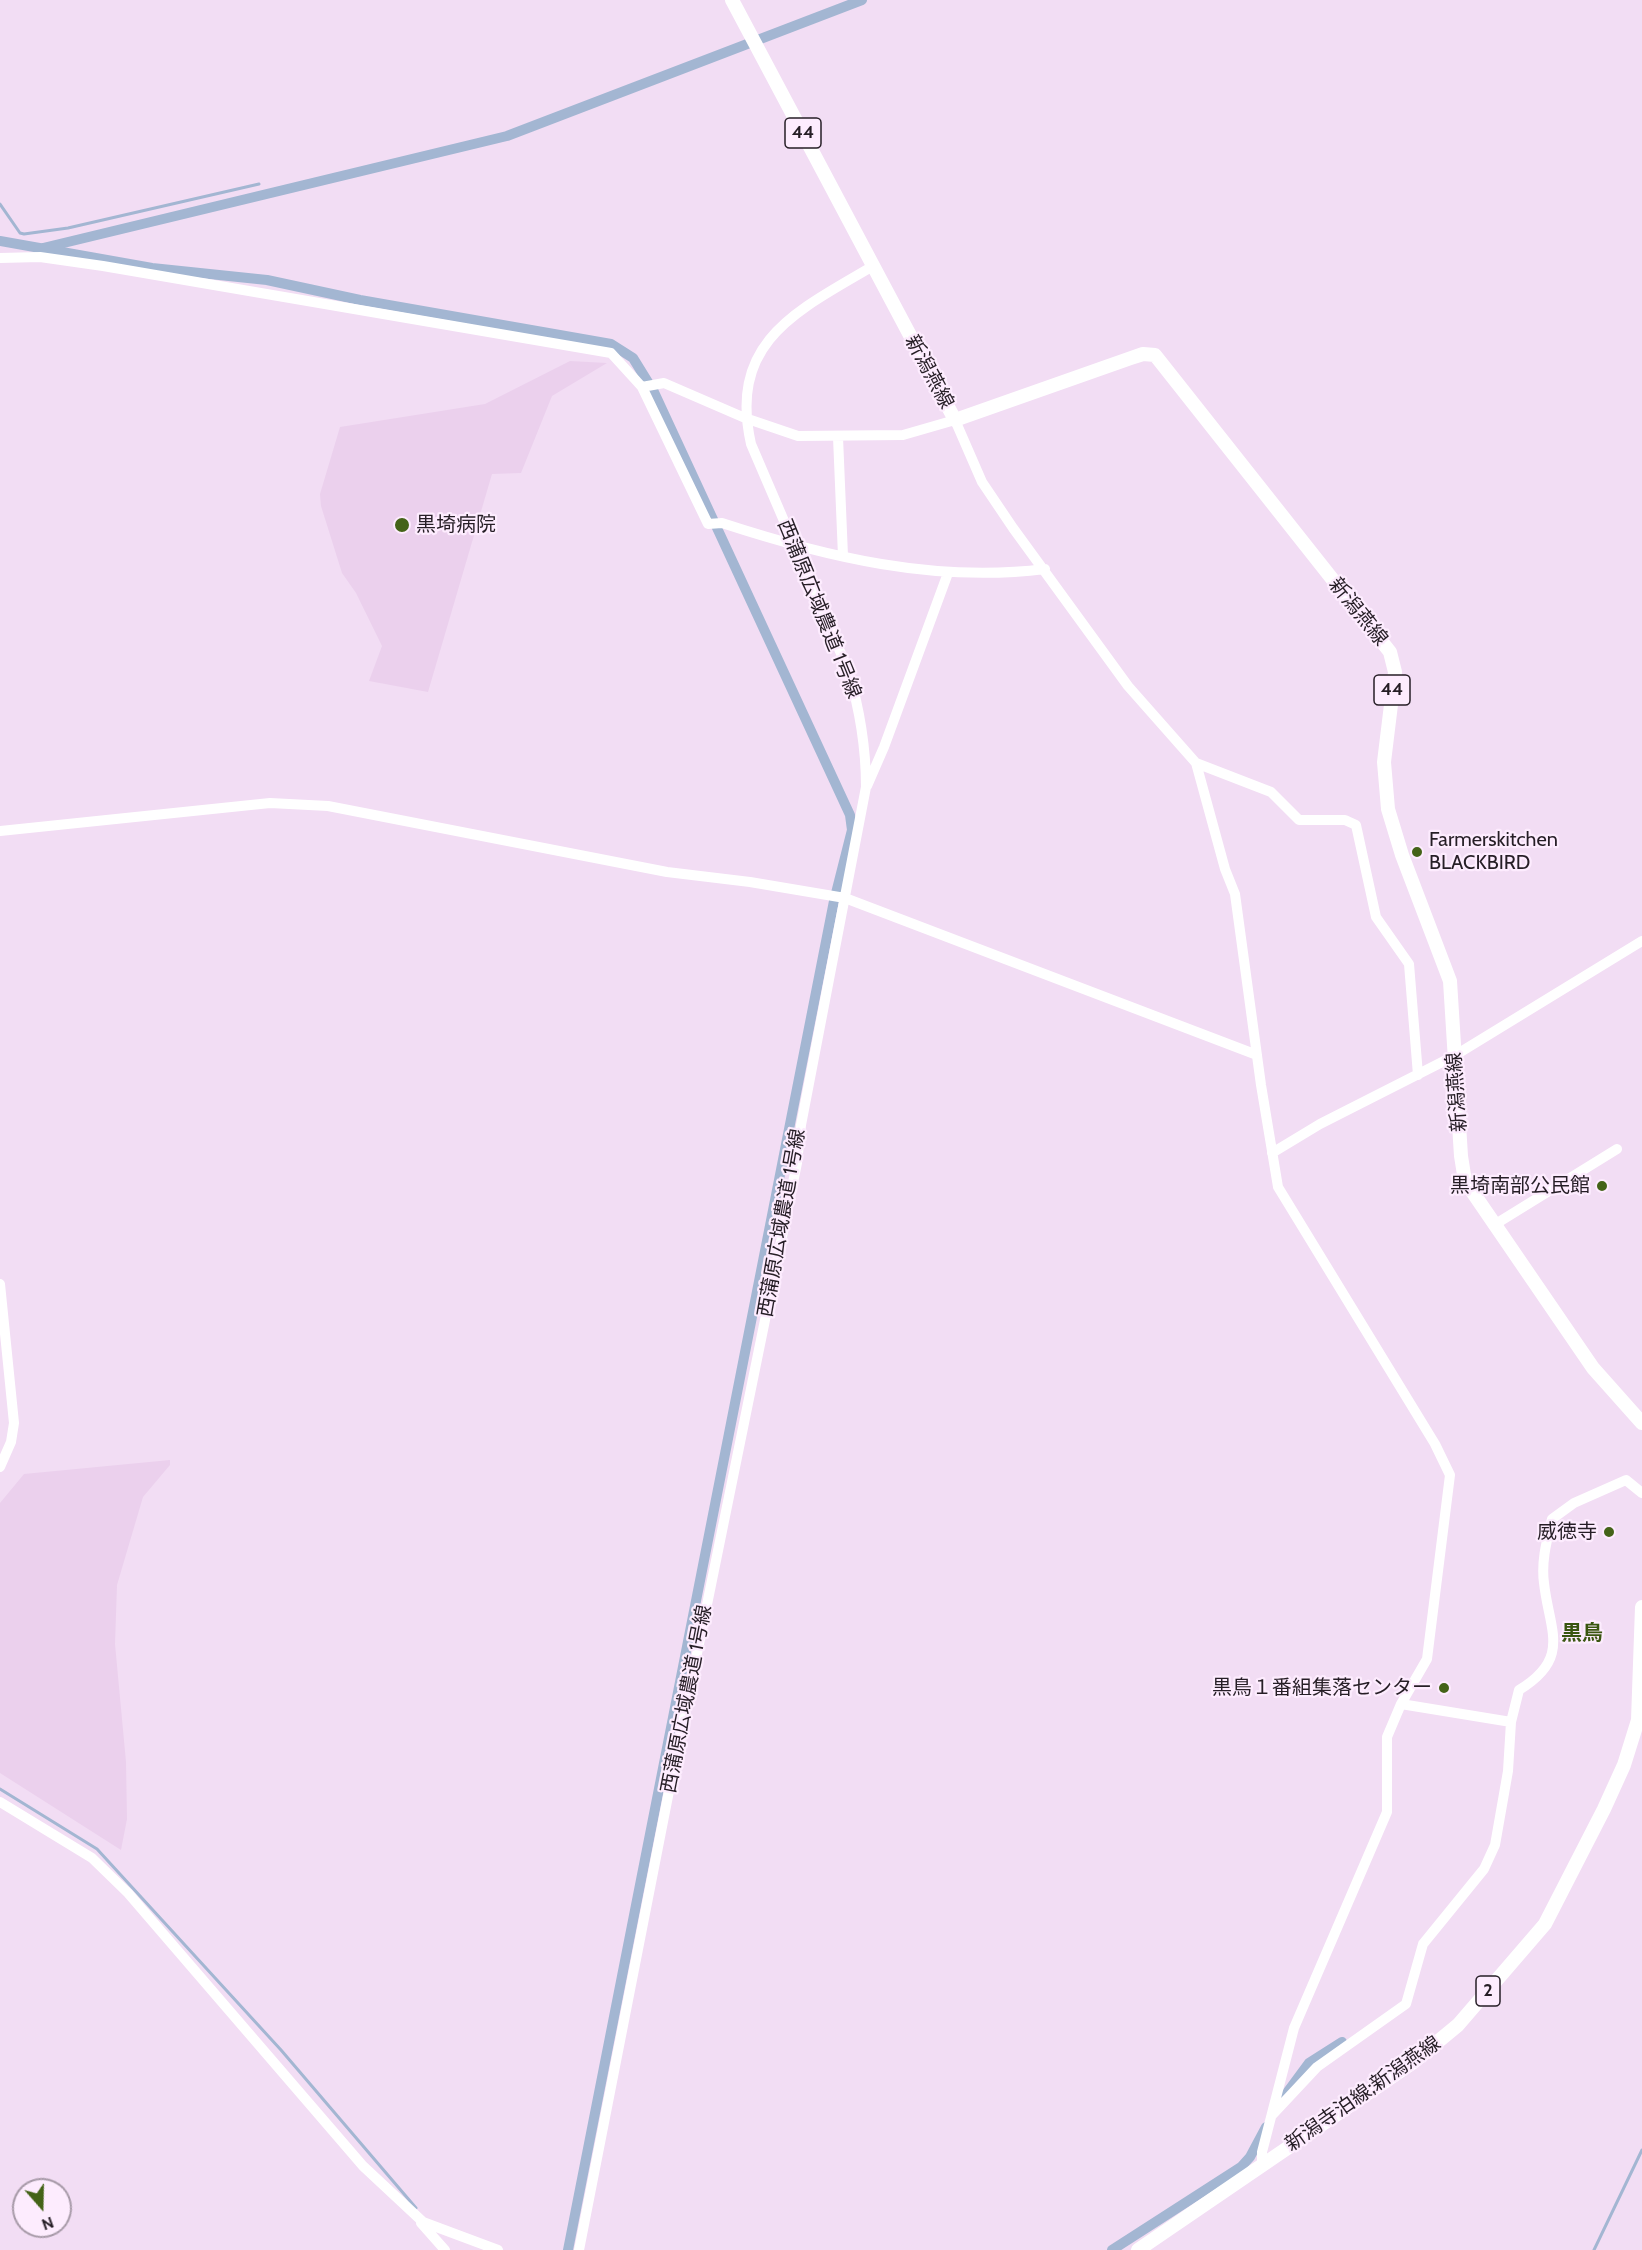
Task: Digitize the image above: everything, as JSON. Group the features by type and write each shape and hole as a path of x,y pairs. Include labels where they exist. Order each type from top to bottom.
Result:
{"main road":[{"name":"44","path":"732,0 873,266"},
{"name":"新潟燕線","path":"873,266 955,420 1143,354 1155,355 1390,652 1395,672 1384,762 1388,809 1402,855 1450,981 1461,1156 1465,1181 1593,1368 1642,1423"},
{"name":"新潟寺泊線;新潟燕線","path":"1144,2248 1262,2164 1412,2063 1437,2043 1458,2025 1545,1924 1624,1765 1638,1720 1642,1607"}],"street":[{"path":"0,258 40,257 93,265 611,353 642,387 708,524 722,523 873,565 948,573 1000,575 1045,569"},
{"name":"西蒲原広域農道 1号線","path":"579,2250 669,1791 797,1163 801,1125 866,787 864,733 848,670 751,444 745,418 747,390 756,362 766,344 786,320 873,266"},
{"path":"642,387 664,383 745,418 798,436 903,435 955,420 982,482 1128,686 1196,762 1272,792 1299,820 1345,820 1356,825 1376,917 1409,964 1418,1075"},
{"path":"838,437 843,556"},
{"path":"866,787 884,747 948,573"},
{"path":"1196,762 1225,869 1235,894 1278,1187 1435,1444 1450,1475 1427,1659 1401,1704 1387,1737 1387,1812 1294,2028 1262,2152 1262,2164"},
{"path":"0,831 270,803 328,806 667,872 750,882 845,898 1257,1055"},
{"path":"1272,1153 1320,1124 1454,1056 1642,940"},
{"path":"1494,1225 1617,1149"},
{"path":"0,1284 15,1423 0,1467"},
{"path":"1273,2114 1317,2067 1406,2004 1423,1944 1484,1869 1495,1845 1508,1770 1511,1722 1519,1689 1533,1682 1554,1653 1554,1629 1544,1584 1543,1558 1552,1519 1575,1503 1626,1480 1642,1493"},
{"path":"1401,1704 1511,1722"},
{"path":"0,1802 92,1858 121,1886 363,2166 409,2210 423,2222 498,2250"},
{"path":"409,2210 445,2250"}],"shaded area":[{"name":"黒埼病院","path":"570,361 607,363 552,396 521,473 492,474 428,692 369,681 382,646 356,593 342,573 321,506 320,494 340,427 485,404"},
{"path":"170,1460 170,1465 143,1497 117,1585 115,1644 126,1762 127,1819 121,1850 0,1773 0,1503 24,1474"}],"waterway":[{"path":"43,248 507,136 862,0"},
{"path":"0,204 20,233 24,234 68,228 259,184"},
{"path":"0,241 152,268 267,280 360,300 611,344 633,358 654,392 850,815 852,830 834,901 568,2250"},
{"path":"0,1789 97,1849 281,2050 416,2208"},
{"path":"1278,2105 1309,2063 1342,2042"},
{"path":"1112,2250 1241,2167 1250,2157 1266,2127"},
{"path":"1594,2250 1642,2150"}],"place":[{"name":"黒埼病院","path":"402,525"},
{"name":"Farmerskitchen BLACKBIRD","path":"1417,852"},
{"name":"黒埼南部公民館","path":"1602,1186"},
{"name":"威徳寺","path":"1609,1532"},
{"name":"黒鳥１番組集落センター","path":"1444,1688"}],"district":[{"name":"黒鳥","path":"1582,1634"}]}
